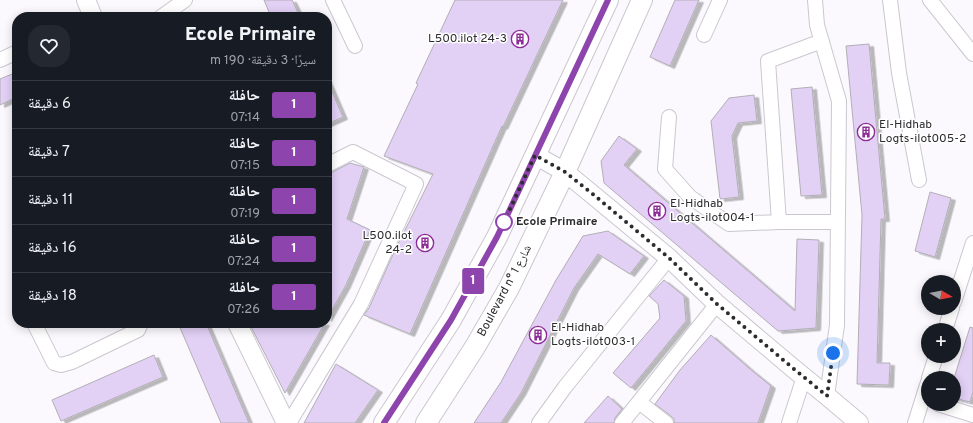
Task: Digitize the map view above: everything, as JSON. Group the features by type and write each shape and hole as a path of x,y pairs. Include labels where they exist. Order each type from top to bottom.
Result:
{"main road":[{"path":"384,423 451,320 497,237 608,0"},
{"name":"Boulevard n° شارع 1","path":"426,423 475,347 508,288 565,172 642,0"}],"street":[{"path":"86,0 91,12"},
{"path":"168,12 185,0"},
{"path":"333,0 355,46"},
{"path":"704,35 720,0"},
{"path":"815,0 817,25 839,101 837,325 827,396"},
{"path":"890,0 899,73 919,180"},
{"path":"930,0 973,54"},
{"path":"779,222 768,61 822,41"},
{"path":"0,60 12,54"},
{"path":"669,117 665,169 690,197 729,224 838,222"},
{"path":"289,423 361,304 416,184 352,152 332,162"},
{"path":"535,155 565,172 669,258 717,304 859,423"},
{"path":"961,280 973,243"},
{"path":"539,423 565,387 669,258"},
{"path":"622,423 717,304"},
{"path":"36,328 54,363 61,365 72,362 138,330 139,328"},
{"path":"239,328 286,423"},
{"path":"789,423 804,377"},
{"path":"639,402 666,423"},
{"path":"915,423 921,409"},
{"path":"960,411 973,415"}],"building":[{"path":"264,0 292,0 298,12 269,12"},
{"path":"455,0 563,0 503,127 502,126 410,334 364,315 369,308 395,250 433,174 384,156"},
{"path":"675,0 699,0 670,66 650,57"},
{"path":"869,44 885,219 881,219 877,363 890,363 889,385 857,384 862,215 846,46"},
{"path":"12,74 12,99 0,105 0,79"},
{"path":"812,87 822,195 801,196 791,89"},
{"path":"332,92 343,117 332,122"},
{"path":"754,95 757,121 738,123 732,136 739,197 720,199 711,121 729,98"},
{"name":"El-Hidhab Logts-ilot004-1","path":"619,136 637,149 624,165 795,311 797,239 819,240 816,328 778,331 604,183 601,161"},
{"path":"350,163 364,167 347,219 370,230 346,285 332,310 332,172"},
{"path":"930,192 951,198 935,257 915,251"},
{"name":"El-Hidhab Logts-ilot003-1","path":"608,231 644,256 630,274 598,254 574,288 521,393 501,423 474,423 501,382 556,280 583,236"},
{"path":"664,280 684,296 686,321 631,388 613,373 660,318 658,304 649,296"},
{"path":"970,327 973,328 973,392 970,402 961,400 961,371 956,371 959,363 961,363 961,356"},
{"path":"180,328 208,328 249,423 221,423"},
{"path":"252,328 322,328 285,393"},
{"path":"711,335 771,386 758,423 674,423 674,419 671,416 655,404 680,370"},
{"path":"154,355 163,377 61,421 52,400"},
{"path":"336,364 378,390 355,423 304,423"},
{"path":"608,396 622,409 615,418 614,423 584,423"}],"bus line":[{"name":"1","path":"384,423 451,320 497,237 608,0"}],"place":[{"name":"L500.ilot 24-3","path":"520,39"},
{"name":"El-Hidhab Logts-ilot005-2","path":"866,132"},
{"name":"El-Hidhab Logts-ilot004-1","path":"657,211"},
{"name":"Ecole Primaire","path":"504,222"},
{"name":"L500.ilot 24-2","path":"425,243"},
{"name":"El-Hidhab Logts-ilot003-1","path":"538,335"}],"route":[{"path":"504,222 535,155 565,172 594,195 669,258 717,304 827,396 833,353"}]}
